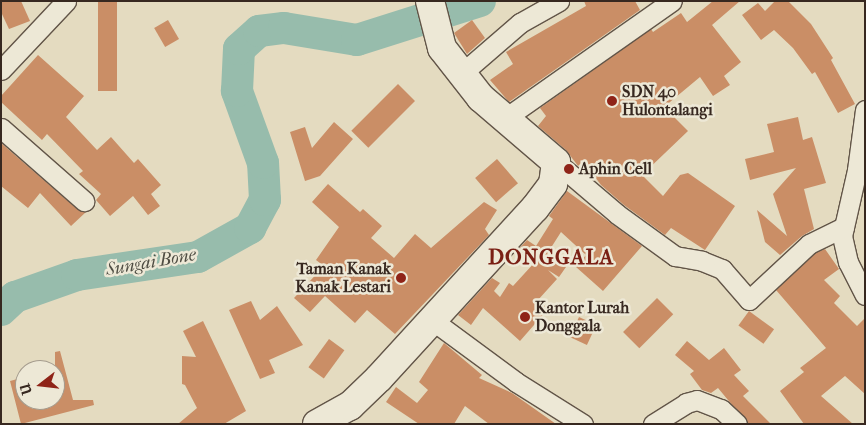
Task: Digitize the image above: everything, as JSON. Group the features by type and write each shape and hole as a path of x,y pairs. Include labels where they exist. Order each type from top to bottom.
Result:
{"street":[{"path":"1,70 66,1"},
{"path":"430,1 442,48 461,74 504,119 617,214 675,256 702,261 722,270 749,300 809,244 844,227"},
{"path":"461,74 520,23 560,1"},
{"path":"504,119 672,1"},
{"path":"865,110 857,170 842,236 848,262 865,295"},
{"path":"1,128 84,201"},
{"path":"316,424 350,406 432,320 550,191 556,162"},
{"path":"432,320 516,382 583,424"},
{"path":"653,424 697,400 721,409 738,424"}],"building":[{"path":"1,1 21,1 30,21 9,29 1,12"},
{"path":"98,1 117,1 117,91 98,91"},
{"path":"584,1 635,1 640,10 509,102 490,80 513,64 506,52 586,6"},
{"path":"713,1 740,1 712,25 741,62 724,76 730,85 713,96 700,77 664,107 688,131 642,175 663,196 680,175 688,173 735,206 705,250 671,228 665,235 624,205 601,185 583,161 578,166 566,150 538,126 546,116 540,108 651,29 653,32 681,13 687,22"},
{"path":"775,1 788,1 811,24 833,58 831,60 855,104 838,113 815,72 812,74 793,48 774,30 761,40 742,15 758,3 765,11"},
{"path":"168,20 179,39 165,47 154,28"},
{"path":"472,20 485,38 467,54 454,33"},
{"path":"38,55 84,96 66,117 97,150 111,137 134,163 138,159 161,185 151,194 160,206 148,215 133,196 110,216 96,200 101,194 79,174 83,171 47,134 42,140 1,102 1,96"},
{"path":"398,84 415,101 368,148 351,131"},
{"path":"798,117 803,140 812,137 826,183 804,189 814,229 802,236 780,255 765,242 757,210 787,236 773,194 796,168 750,180 745,159 774,152 767,124"},
{"path":"334,122 353,139 320,176 305,181 290,132 305,127 312,148"},
{"path":"1,143 77,209 86,212 71,226 40,193 28,208 1,186"},
{"path":"497,159 518,183 496,202 475,178"},
{"path":"328,184 360,212 363,209 382,226 371,238 394,258 415,234 431,248 484,202 497,210 485,229 489,235 395,334 367,310 355,323 325,296 310,312 294,298 324,266 316,260 339,227 312,202"},
{"path":"567,191 642,246 603,291 576,267 586,255 561,232 547,254 566,267 559,277 548,270 557,279 538,300 548,309 520,341 483,308 471,325 458,315 492,278 500,283 494,291 500,297 509,283 513,286 535,262 517,251 527,240 536,246 553,219 549,216"},
{"path":"825,249 839,269 824,280 840,296 834,303 857,326 865,318 865,394 845,376 821,396 853,424 804,424 780,391 804,372 800,368 826,348 776,290 815,253"},
{"path":"657,298 673,314 639,348 623,332"},
{"path":"251,301 260,320 277,306 303,345 269,360 275,373 260,379 229,310"},
{"path":"749,311 774,329 763,344 738,326"},
{"path":"579,317 596,325 587,345 570,337"},
{"path":"203,321 246,411 224,424 178,424 197,408 185,385 182,384 182,356 196,357 183,331"},
{"path":"329,339 344,350 324,378 308,367"},
{"path":"687,341 709,360 724,348 741,370 734,375 749,391 743,396 771,424 748,424 718,388 711,393 702,390 690,374 694,371 675,355"},
{"path":"444,343 482,375 479,378 512,393 556,424 489,424 465,406 454,424 419,424 386,402 396,387 417,403 428,390 419,382"},
{"path":"60,351 62,360 55,360 55,352"},
{"path":"65,370 73,400 93,400 94,405 21,424 17,410 65,410"},
{"path":"15,380 15,401 10,381"}],"waterway":[{"name":"Sungai Bone","path":"1,310 15,297 77,275 198,257 250,228 265,200 263,163 237,91 239,49 259,31 284,28 357,40 480,1"}],"place":[{"name":"SDN 40 Hulontalangi","path":"612,101"},
{"name":"Aphin Cell","path":"569,169"},
{"name":"Taman Kanak Kanak Lestari","path":"401,278"},
{"name":"Kantor Lurah Donggala","path":"525,317"}],"district":[{"name":"DONGGALA","path":"551,257"}]}
